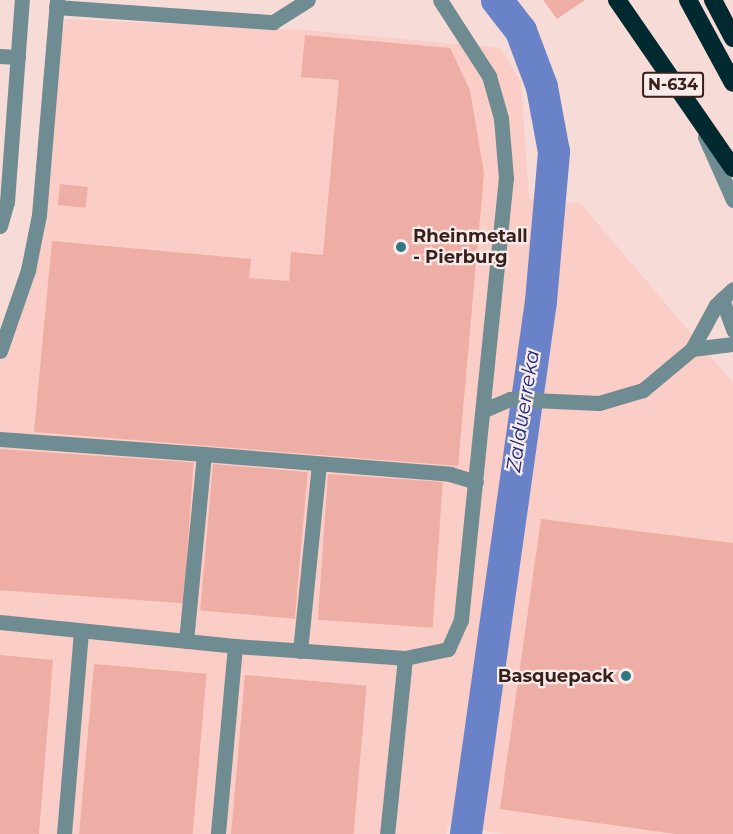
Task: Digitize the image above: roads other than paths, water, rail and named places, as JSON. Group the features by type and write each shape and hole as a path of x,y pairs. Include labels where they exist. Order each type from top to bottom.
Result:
{"highway":[{"name":"N-634","path":"617,0 698,123 733,168"},
{"path":"688,0 733,83"},
{"path":"713,0 733,38"}],"street":[{"path":"0,226 22,0"},
{"path":"0,351 28,270 39,215 57,4 273,22 308,0"},
{"path":"0,622 235,646 405,658 447,649 461,620 506,178 501,118 489,76 440,0"},
{"path":"0,56 18,57"},
{"path":"698,123 733,200"},
{"path":"484,410 510,399 599,403 642,390 692,349 730,292"},
{"path":"730,292 733,330"},
{"path":"692,349 733,344"},
{"path":"0,439 450,474 476,482"},
{"path":"186,641 204,454"},
{"path":"300,651 318,464"},
{"path":"64,834 81,631"},
{"path":"218,834 235,646"},
{"path":"387,834 405,658"}],"waterway":[{"name":"Zalduerreka","path":"466,834 541,301 554,152 542,87 521,31 497,0"}],"place":[{"name":"Rheinmetall - Pierburg","path":"401,247"},
{"name":"Basquepack","path":"626,676"}]}
